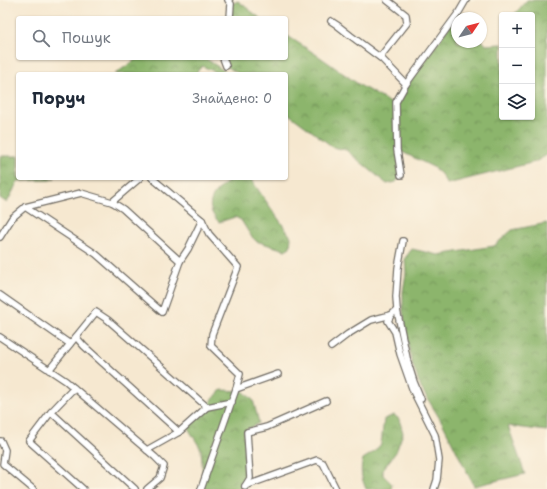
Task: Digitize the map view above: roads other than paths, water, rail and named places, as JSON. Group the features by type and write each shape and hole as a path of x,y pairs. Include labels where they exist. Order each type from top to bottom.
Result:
{"street":[{"path":"228,0 231,4 230,16"},
{"path":"380,57 408,23 406,15 387,0"},
{"path":"401,175 397,150 396,102 406,84 459,12 466,0"},
{"path":"331,21 380,57 406,84"},
{"path":"224,60 226,66"},
{"path":"112,202 138,180"},
{"path":"154,180 202,220 209,234 238,267 212,334 211,346 240,374 232,402 201,489"},
{"path":"0,237 12,218 25,207 81,193 112,202 123,209 180,261"},
{"path":"25,207 96,254 162,312 180,261 188,249 202,220"},
{"path":"402,242 398,268 396,297 397,310 408,363 414,382 422,399"},
{"path":"0,296 70,344"},
{"path":"397,310 391,315 388,321 395,332 400,354 413,392 435,435 439,460 437,480 434,489"},
{"path":"49,370 96,312 108,320 207,407"},
{"path":"331,347 348,334 371,320 391,315"},
{"path":"0,337 66,381 164,466 160,478 147,489"},
{"path":"76,337 179,432"},
{"path":"236,389 278,374"},
{"path":"74,388 51,412 28,441 84,489"},
{"path":"245,487 250,478 247,432 267,427 326,401"},
{"path":"147,450 179,432 207,407 232,402"},
{"path":"51,412 134,489"},
{"path":"0,441 5,450 2,466 33,489"},
{"path":"245,487 317,460 323,463 336,489"}]}
